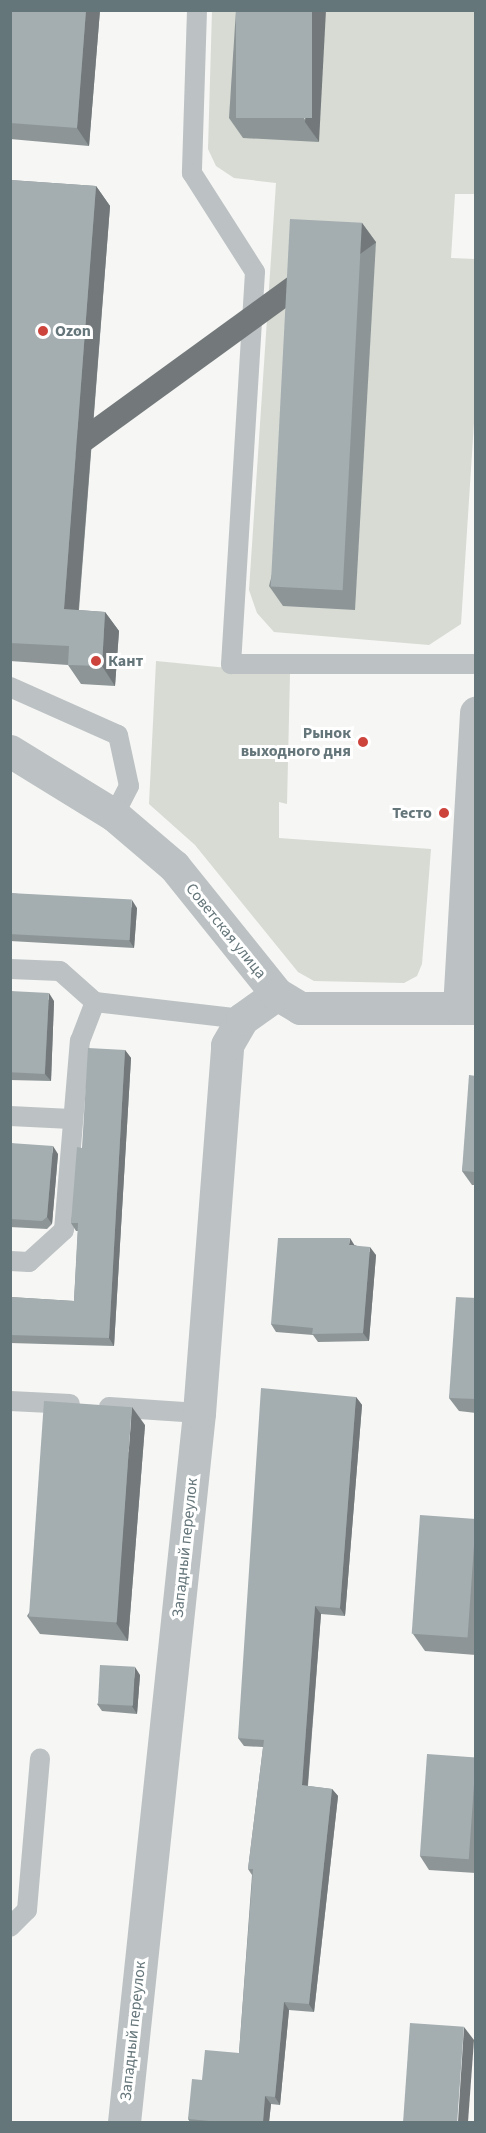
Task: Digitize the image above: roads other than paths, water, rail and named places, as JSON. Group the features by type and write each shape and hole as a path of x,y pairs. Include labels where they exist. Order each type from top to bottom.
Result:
{"street":[{"path":"467,1008 476,712"},
{"name":"Советская улица","path":"10,751 114,815 174,866 277,994 300,1008 467,1008"},
{"name":"Западный переулок","path":"124,2122 199,1413 227,1045 242,1019 277,994"}],"lane":[{"path":"196,10 192,173 255,272 231,664 476,664"},
{"path":"10,687 118,735 129,786 114,815"},
{"path":"10,969 60,971 95,1002 242,1019"},
{"path":"10,1261 29,1262 64,1230 71,1119 80,1041 95,1002"},
{"path":"10,1116 71,1119"},
{"path":"10,1401 199,1413"},
{"path":"10,1928 27,1910 40,1759"}],"place":[{"name":"Ozon","path":"43,331"},
{"name":"Кант","path":"96,661"},
{"name":"Рынок выходного дня","path":"363,742"},
{"name":"Тесто","path":"444,813"}]}
